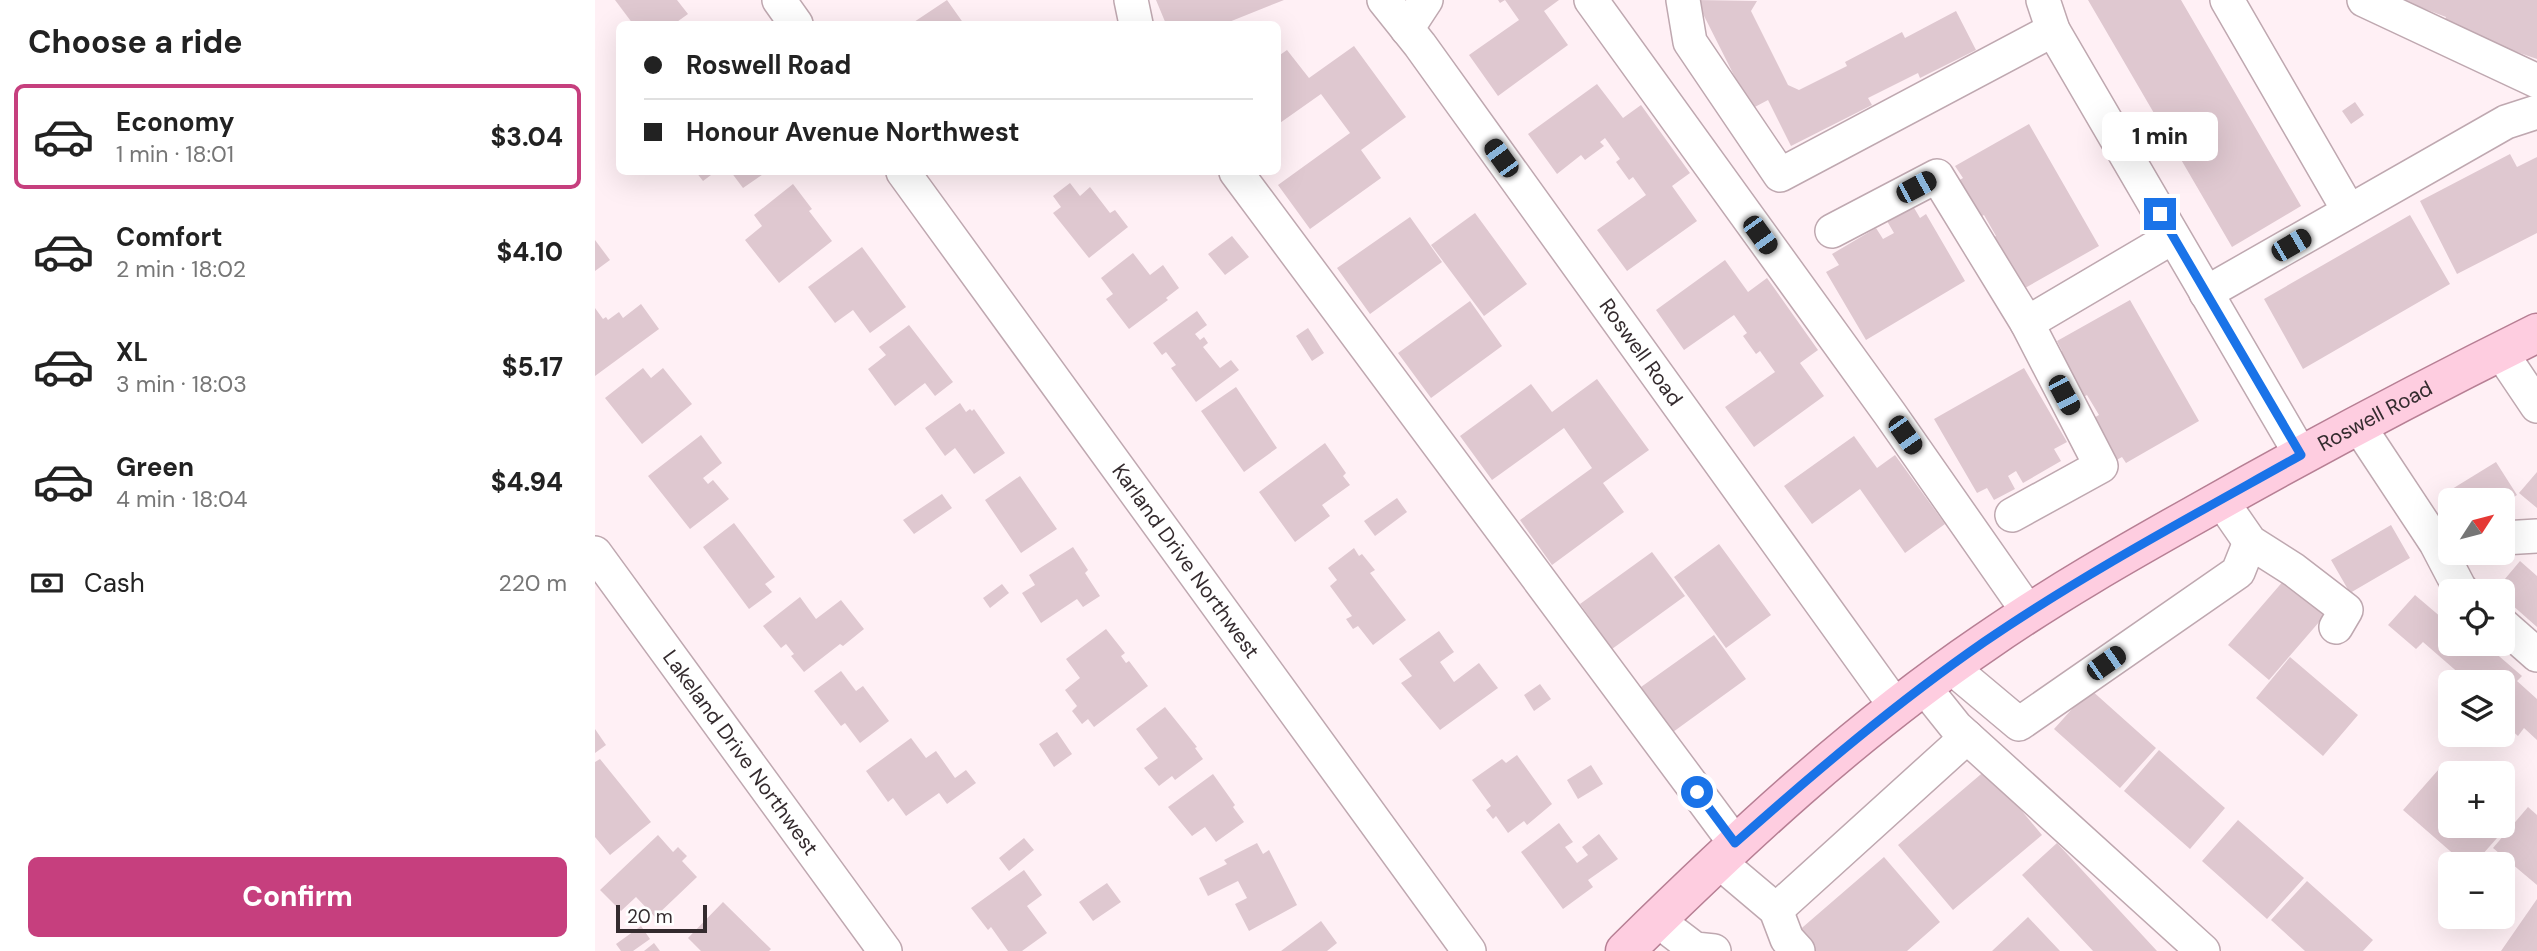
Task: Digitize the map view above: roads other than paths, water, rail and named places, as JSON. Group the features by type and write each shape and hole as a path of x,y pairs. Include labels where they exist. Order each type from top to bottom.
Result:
{"main road":[{"name":"Roswell Road","path":"1625,951 1726,852 1812,775 1924,687 2029,613 2073,584 2301,455 2537,332"}],"street":[{"path":"779,0 794,21"},
{"path":"1131,0 1135,21"},
{"name":"Roswell Road","path":"1384,0 1924,687"},
{"path":"1407,29 1426,0"},
{"path":"1591,0 1890,414 2029,613"},
{"path":"1682,0 1690,42 1780,175 2048,15 2173,237 2301,455"},
{"path":"2227,0 2349,211"},
{"path":"2364,0 2537,81"},
{"path":"2206,293 2506,122 2537,112"},
{"name":"Karland Drive Northwest","path":"905,175 1468,951"},
{"path":"1238,175 1726,852 1776,910 1787,939 1798,951"},
{"path":"1832,231 1937,176 2027,323 2101,466 2012,515"},
{"path":"2027,323 2173,237"},
{"path":"2500,351 2537,406"},
{"path":"2358,425 2438,536"},
{"path":"2221,500 2251,542 2294,570 2346,610 2336,627"},
{"path":"2515,537 2537,536"},
{"path":"1924,687 2019,724 2238,572 2251,542"},
{"name":"Lakeland Drive Northwest","path":"595,553 885,951"},
{"path":"2515,636 2537,655"},
{"path":"1924,687 1956,727 2203,951"},
{"path":"1776,910 1967,737"},
{"path":"1657,920 1695,949 1714,951"}]}
